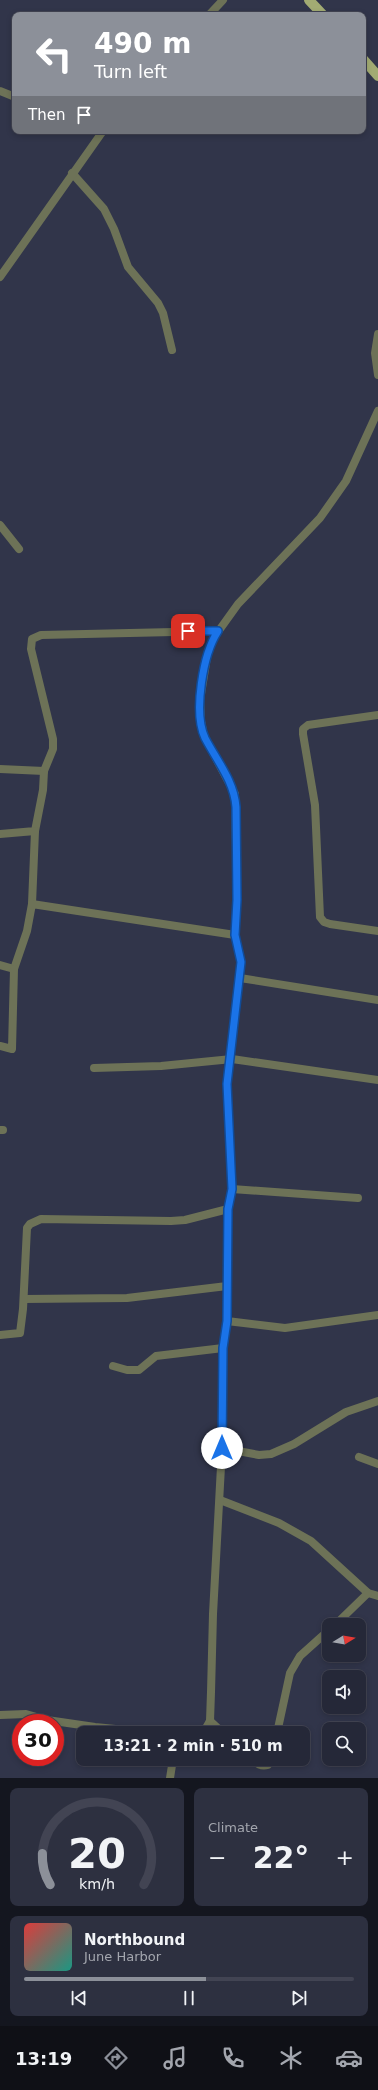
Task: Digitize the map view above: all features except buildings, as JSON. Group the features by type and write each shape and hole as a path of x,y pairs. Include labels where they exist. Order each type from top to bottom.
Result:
{"main road":[{"path":"309,0 320,12"},
{"path":"366,62 378,76"}],"street":[{"path":"212,12 223,0"},
{"path":"0,91 12,96"},
{"path":"0,277 101,134"},
{"path":"72,173 104,209 114,230 128,267 158,303 163,313 172,350"},
{"path":"378,334 376,353 378,375"},
{"path":"207,1726 210,1721 213,1614 220,1500 223,1348 227,1321 228,1209 232,1189 227,1084 228,1068 232,1058 241,962 235,935 237,900 235,794 204,736 200,714 200,700 208,651 218,631 238,604 320,518 346,481 378,411"},
{"path":"0,525 19,550"},
{"path":"0,1046 12,1049 14,969 27,930 32,904 35,831 43,790 44,771 53,749 53,739 31,649 32,639 35,636 218,631"},
{"path":"378,715 308,725 303,729 315,805 320,917 324,922 330,924 378,931"},
{"path":"0,769 44,771"},
{"path":"0,834 35,831"},
{"path":"32,904 235,935"},
{"path":"0,965 14,969"},
{"path":"240,978 378,1000"},
{"path":"94,1068 161,1066 232,1058 378,1080"},
{"path":"232,1189 358,1198"},
{"path":"0,1335 20,1333 24,1299 27,1228 34,1221 41,1219 178,1220 228,1209"},
{"path":"24,1299 127,1298 227,1286"},
{"path":"227,1321 285,1328 378,1314"},
{"path":"114,1366 127,1370 138,1370 156,1356 223,1348"},
{"path":"222,1448 259,1455 271,1454 294,1444 346,1412 378,1401"},
{"path":"360,1457 378,1464"},
{"path":"220,1500 279,1523 311,1541 368,1593 378,1596"},
{"path":"342,1618 368,1593"},
{"path":"279,1726 290,1673 300,1656 322,1636"},
{"path":"0,1715 26,1714 47,1720 90,1726"},
{"path":"210,1721 215,1726"},
{"path":"170,1778 172,1766"}],"route":[{"path":"188,631 218,631 208,651 200,700 201,721 204,736 235,794 236,807 237,900 235,935 241,962 232,1058 228,1068 227,1084 232,1189 228,1209 227,1321 223,1348 222,1448"}]}
